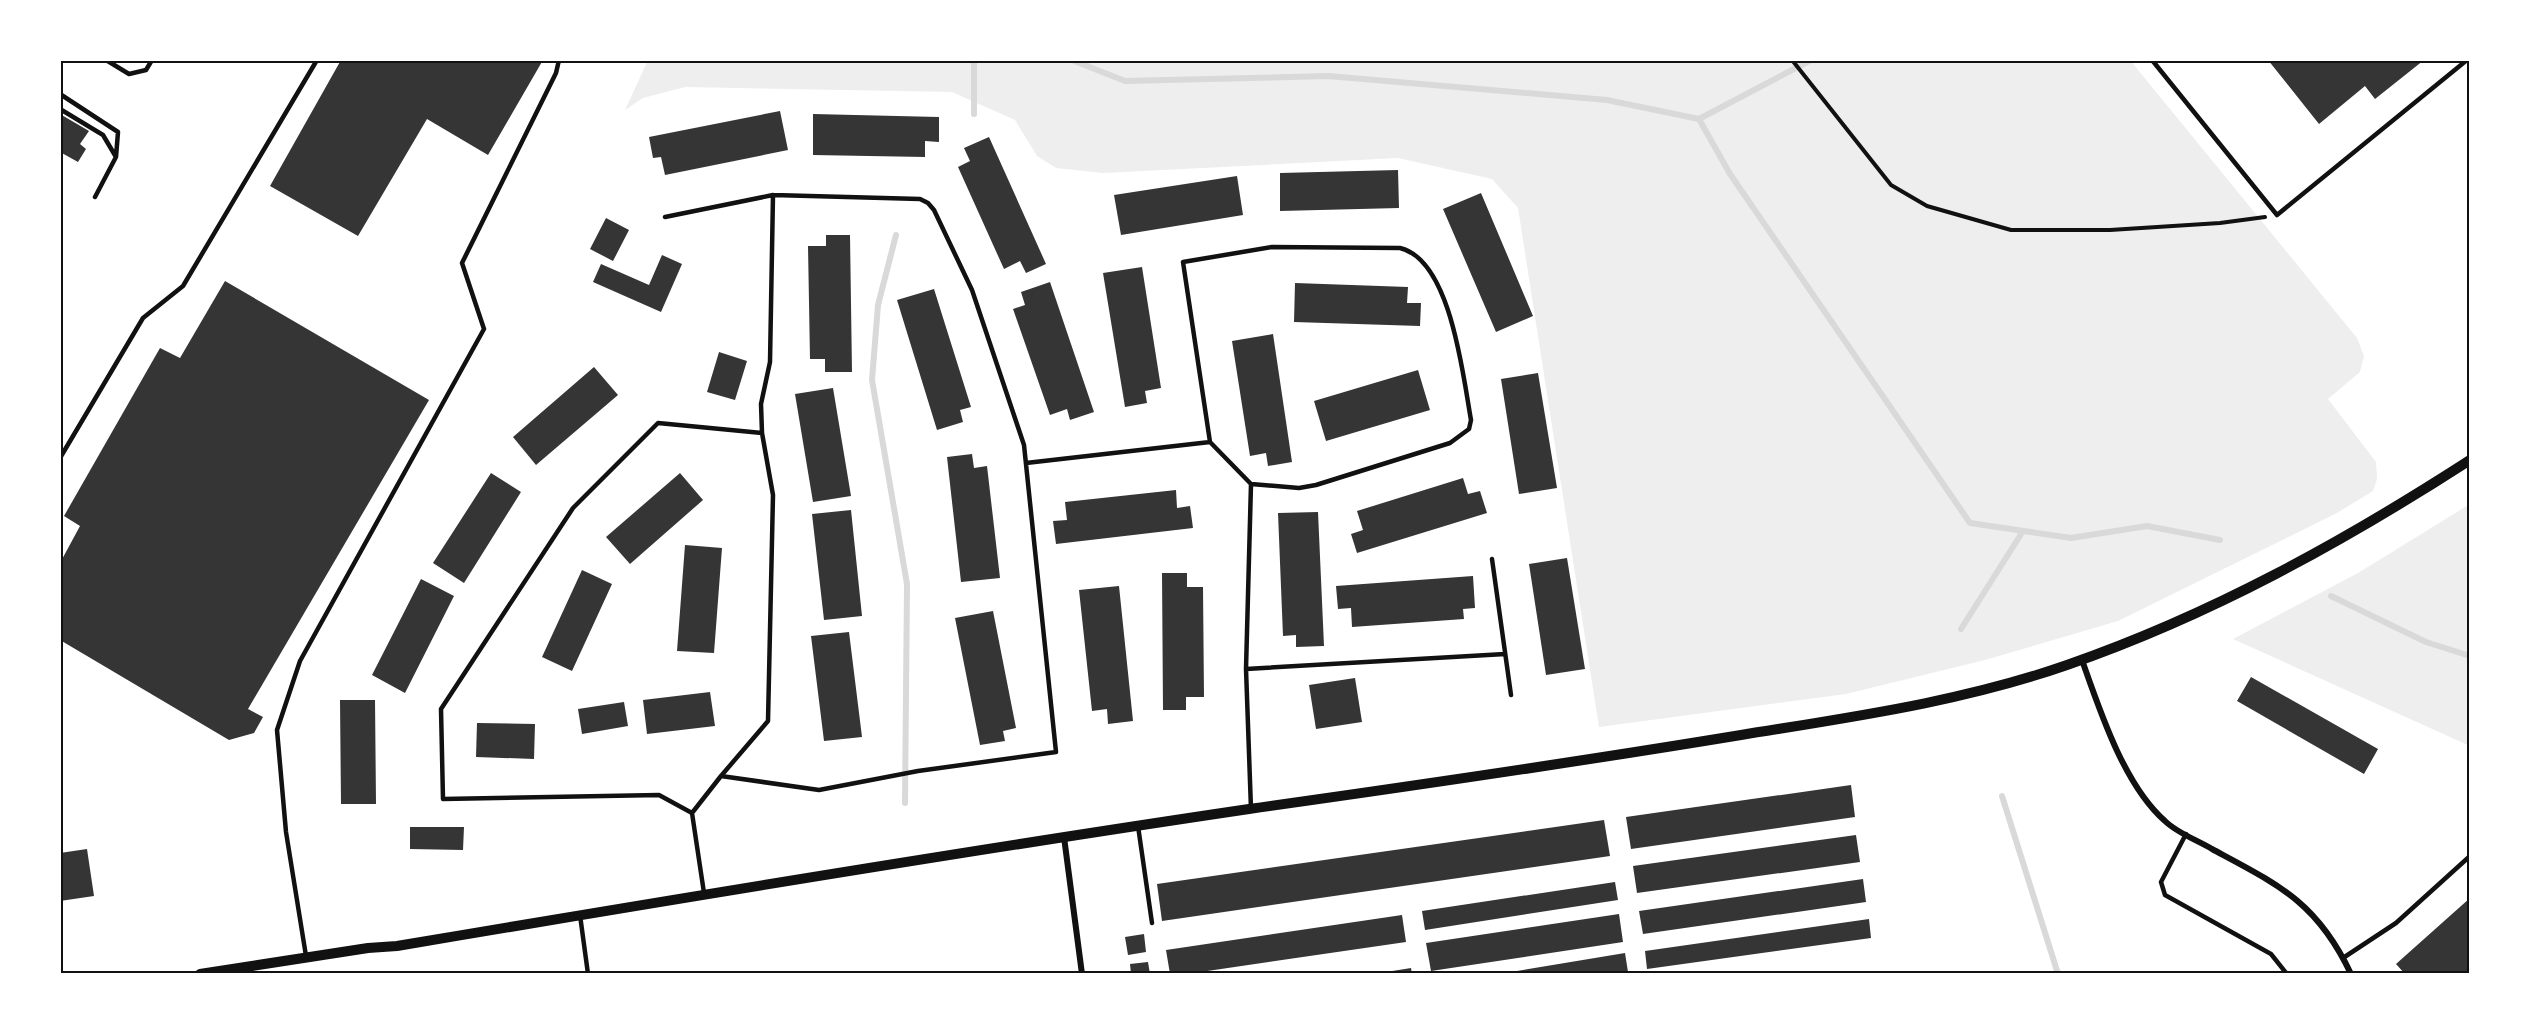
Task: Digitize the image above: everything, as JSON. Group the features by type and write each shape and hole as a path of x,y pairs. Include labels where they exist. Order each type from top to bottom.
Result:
{"street":[{"path":"200,974 368,948 397,946 704,893 1064,837 1598,759 1883,713 1977,692 2082,660 2200,613 2289,569 2470,460"},
{"path":"2082,660 2103,718 2143,799 2166,823 2283,888 2313,914 2343,958 2351,974"},
{"path":"1064,837 1082,974"}],"lane":[{"path":"106,60 129,74 146,70 152,60"},
{"path":"60,458 113,365 143,318 183,286 316,60"},
{"path":"307,957 286,832 277,730 300,661 484,329 462,263 556,73 559,60"},
{"path":"2152,60 2277,215 2467,60"},
{"path":"60,94 118,132 116,157 95,196"},
{"path":"60,109 103,135 116,157"},
{"path":"704,893 692,813 768,721 773,495 762,434 761,404 770,362 773,195"},
{"path":"666,216 773,195 920,199 928,203 972,290 1024,445 1056,752 918,771 819,790 721,776"},
{"path":"1272,247 1400,248 1417,255 1425,263 1451,316 1471,420 1469,429 1450,443 1316,485 1299,488 1251,484 1210,442 1183,262 1272,247"},
{"path":"692,813 659,795 443,799 441,709 573,508 658,423 762,434"},
{"path":"1026,463 1210,442"},
{"path":"1251,484 1246,669 1251,809"},
{"path":"1492,559 1511,695"},
{"path":"1246,669 1505,654"},
{"path":"1138,826 1152,923"},
{"path":"2186,834 2161,882 2165,895 2271,954 2287,974"},
{"path":"2343,958 2396,923 2470,856"},
{"path":"580,915 588,974"}],"path":[{"path":"1792,60 1891,185 1926,206 2011,230 2110,230 2220,223 2277,215"}],"shaded area":[{"path":"648,60 2130,60 2357,338 2364,356 2360,372 2328,399 2376,462 2377,479 2373,491 2337,513 2118,621 1985,660 1846,694 1599,727 1518,208 1492,179 1398,158 1103,173 1056,168 1037,156 1015,120 952,92 685,87 643,98 625,110"},
{"path":"2470,504 2470,746 2233,639 2358,573"}],"building":[{"path":"341,60 543,60 488,155 427,119 358,236 270,186"},
{"path":"2268,60 2424,60 2375,99 2365,86 2319,124"},
{"path":"780,111 788,150 665,175 661,157 653,158 649,137"},
{"path":"60,114 89,131 80,144 86,149 78,162 60,152"},
{"path":"813,114 939,117 939,142 925,141 925,157 813,155"},
{"path":"989,137 1046,264 1026,273 1020,261 1004,269 958,167 970,161 964,148"},
{"path":"1398,170 1399,208 1280,211 1280,173"},
{"path":"1237,176 1243,215 1121,235 1114,195"},
{"path":"1481,193 1533,316 1496,332 1443,209"},
{"path":"606,218 629,230 613,261 590,249"},
{"path":"826,235 850,235 852,372 825,372 825,359 810,359 808,246 826,246"},
{"path":"662,255 682,264 661,312 593,282 601,264 649,285"},
{"path":"1142,267 1161,388 1145,391 1147,403 1125,407 1103,273"},
{"path":"225,281 429,400 248,709 263,717 254,733 229,740 60,640 60,563 80,526 64,516 160,348 180,358"},
{"path":"1050,282 1094,412 1070,420 1067,409 1050,415 1013,309 1025,305 1021,292"},
{"path":"1295,283 1408,287 1407,303 1421,303 1420,326 1294,322"},
{"path":"934,289 971,407 960,410 963,422 937,430 897,300"},
{"path":"1273,334 1292,462 1268,466 1266,453 1250,456 1232,341"},
{"path":"719,352 747,361 735,400 707,392"},
{"path":"594,367 618,395 536,465 513,437"},
{"path":"1418,370 1430,410 1326,441 1314,401"},
{"path":"1538,373 1557,488 1519,494 1501,379"},
{"path":"833,388 851,496 813,502 795,394"},
{"path":"972,454 974,468 987,466 1000,578 961,582 947,457"},
{"path":"491,473 521,492 464,583 433,563"},
{"path":"680,473 703,500 630,564 606,537"},
{"path":"1463,478 1468,494 1480,491 1487,513 1357,553 1351,534 1363,530 1357,511"},
{"path":"1176,490 1177,508 1190,506 1193,528 1056,544 1053,521 1067,520 1065,502"},
{"path":"851,510 862,616 824,620 812,514"},
{"path":"1318,512 1324,646 1296,647 1296,635 1283,636 1278,513"},
{"path":"685,545 722,548 714,653 677,651"},
{"path":"1567,558 1585,669 1546,675 1529,564"},
{"path":"582,570 612,584 572,671 542,657"},
{"path":"1162,573 1187,573 1187,587 1203,587 1204,697 1186,697 1186,710 1163,710"},
{"path":"1473,576 1475,608 1463,609 1464,619 1352,627 1351,608 1338,609 1336,586"},
{"path":"421,579 454,596 405,693 372,675"},
{"path":"1119,586 1133,721 1108,724 1107,709 1092,711 1079,590"},
{"path":"993,611 1016,728 1003,731 1005,741 980,745 955,618"},
{"path":"849,632 862,737 824,741 811,636"},
{"path":"2251,677 2378,749 2364,774 2237,701"},
{"path":"1355,678 1362,722 1316,729 1309,685"},
{"path":"710,692 715,726 647,734 643,700"},
{"path":"340,700 375,700 376,804 341,804"},
{"path":"624,702 628,726 582,734 578,709"},
{"path":"477,723 535,724 534,759 476,757"},
{"path":"1851,785 1855,817 1631,849 1626,817"},
{"path":"1604,820 1610,856 1162,921 1157,884"},
{"path":"410,827 464,827 463,850 410,849"},
{"path":"1856,835 1860,862 1637,893 1633,866"},
{"path":"87,849 94,896 60,901 60,853"},
{"path":"1863,879 1866,902 1643,934 1639,911"},
{"path":"1615,882 1618,900 1425,930 1422,911"},
{"path":"2470,898 2470,974 2405,974 2396,964"},
{"path":"1619,914 1623,942 1431,971 1426,943"},
{"path":"1402,915 1406,942 1187,974 1170,974 1166,950"},
{"path":"1869,919 1871,938 1647,969 1645,951"},
{"path":"1144,934 1146,952 1128,955 1125,937"},
{"path":"1625,953 1628,972 1499,974"},
{"path":"1148,962 1150,974 1131,974 1130,964"},
{"path":"1411,968 1412,974 1380,974 1380,973"}],"waterway":[{"path":"974,60 974,114"},
{"path":"1072,60 1125,81 1328,76 1607,100 1699,119 1730,174 1970,523 2071,538 2147,526 2220,540"},
{"path":"1699,119 1811,60"},
{"path":"896,235 878,305 872,380 907,584 905,803"},
{"path":"1961,629 2023,531"},
{"path":"2331,596 2426,642 2470,656"},
{"path":"2002,796 2058,974"}]}
